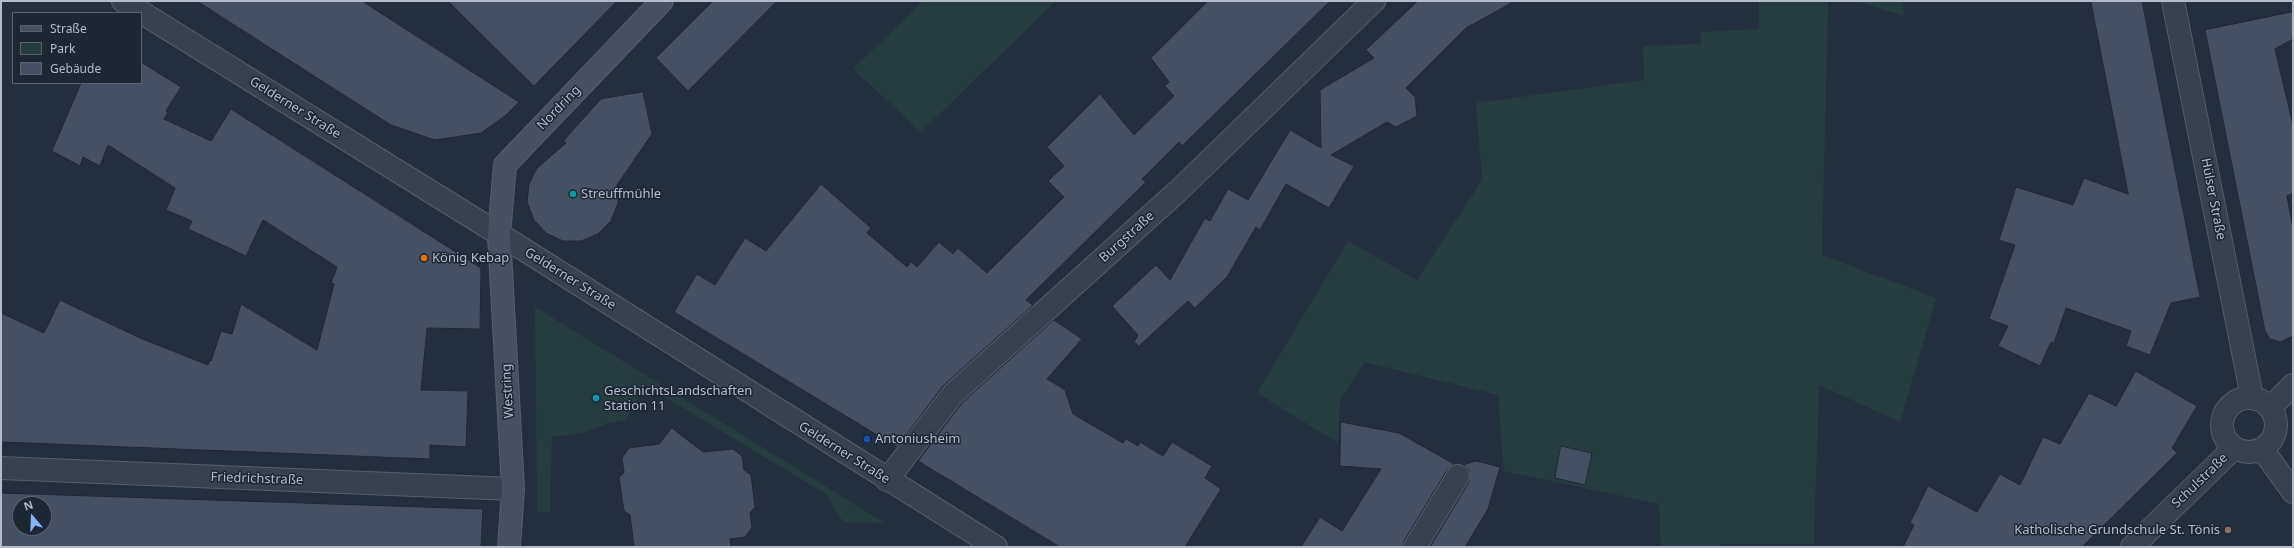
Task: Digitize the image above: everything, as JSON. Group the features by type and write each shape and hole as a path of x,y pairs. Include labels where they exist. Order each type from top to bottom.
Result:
{"street":[{"name":"Gelderner Straße","path":"123,1 141,12"},
{"name":"Nordring","path":"499,234 505,165 662,1"},
{"name":"Burgstraße","path":"887,480 953,394 1178,191 1374,1"},
{"name":"Hülser Straße","path":"2173,1 2261,402"},
{"name":"Gelderner Straße","path":"142,13 499,234 887,480 996,547"},
{"name":"Westring","path":"499,234 513,490 510,547"},
{"path":"2261,402 2293,385"},
{"path":"2243,398 2261,402 2275,416 2277,425 2272,439 2262,449 2248,452 2234,448 2223,434 2221,424 2223,415 2235,401 2243,398"},
{"name":"Schulstraße","path":"2132,547 2234,448"},
{"path":"2262,449 2293,492"},
{"name":"Friedrichstraße","path":"1,468 513,490"},
{"path":"1415,547 1458,476"}],"green space":[{"path":"923,1 1056,1 921,132 853,69"},
{"path":"1759,1 1828,1 1822,255 1936,298 1900,422 1819,385 1814,544 1721,544 1720,547 1661,547 1659,504 1504,471 1498,395 1365,362 1340,400 1338,443 1257,393 1348,241 1417,280 1482,180 1476,103 1644,80 1643,46 1701,44 1701,32 1759,29"},
{"path":"1856,1 1902,1 1904,16"},
{"path":"535,307 885,523 843,522 826,494 645,385 626,420 609,423 583,433 552,437 550,512 537,512"}],"building":[{"path":"197,1 362,1 519,102 505,116 481,133 435,140 391,125"},
{"path":"448,1 617,1 534,86"},
{"path":"713,1 777,1 688,91 656,58"},
{"path":"1208,1 1330,1 1182,146 1179,142 1142,179 1146,182 1026,300 1033,305 943,386 897,447 674,312 697,274 715,285 745,238 766,251 821,184 871,228 867,233 907,267 911,262 917,267 939,242 953,254 958,248 987,273 1064,197 1048,181 1064,166 1047,147 1100,94 1134,135 1174,96 1165,86 1169,82 1151,58"},
{"path":"1418,1 1515,1 1466,28 1406,88 1415,97 1417,116 1396,127 1387,122 1331,155 1354,166 1329,208 1286,184 1260,230 1256,227 1227,277 1195,308 1188,301 1139,346 1134,342 1138,335 1112,306 1156,265 1170,280 1205,218 1210,221 1228,189 1248,200 1290,130 1321,148 1320,90 1374,58 1366,50"},
{"path":"2091,1 2142,1 2200,297 2171,303 2150,355 2126,346 2131,331 2066,308 2054,343 2051,342 2040,366 1998,346 2008,326 1989,319 2015,245 1999,240 2016,187 2073,205 2084,178 2128,194"},
{"path":"2293,12 2293,39 2275,49 2293,125 2293,193 2287,196 2293,229 2293,336 2280,342 2270,339 2265,331 2205,30"},
{"path":"142,63 181,87 166,111 168,112 164,119 211,141 231,109 481,268 480,329 427,328 421,390 468,391 466,447 430,445 430,459 1,442 1,313 44,333 60,300 140,338 208,365 209,361 211,361 221,331 232,334 241,304 317,350 334,284 331,283 337,267 263,220 246,256 188,229 192,221 166,210 175,188 108,145 100,166 83,157 80,166 52,151 81,84 142,84"},
{"path":"643,92 652,134 617,185 618,203 611,221 598,234 581,241 563,241 546,233 534,220 527,202 529,184 537,168 566,143 563,141 601,99"},
{"path":"1054,320 1082,339 1047,379 1065,390 1073,414 1123,443 1126,439 1138,446 1140,442 1163,456 1172,442 1212,466 1205,478 1221,489 1185,547 1060,547 918,461 962,403"},
{"path":"2136,371 2197,406 2172,448 2177,453 2082,547 1903,547 1914,525 1910,523 1928,486 1977,512 2000,474 2020,485 2043,437 2060,444 2089,393 2116,406"},
{"path":"1341,422 1399,433 1454,464 1447,470 1404,541 1403,547 1301,547 1320,517 1342,531 1381,469 1340,466"},
{"path":"672,428 703,452 733,449 742,456 744,470 751,475 755,507 750,513 752,528 745,537 730,539 731,547 634,547 630,515 624,511 619,478 624,472 622,458 629,448 659,444"},
{"path":"1561,446 1592,453 1585,485 1555,478"},
{"path":"1476,461 1500,467 1488,509 1465,547 1430,547 1469,482 1469,470 1464,465"},
{"path":"1,493 483,509 481,547 1,547"}],"place":[{"name":"Streuffmühle","path":"573,194"},
{"name":"König Kebap","path":"424,258"},
{"name":"GeschichtsLandschaften Station 11","path":"596,398"},
{"name":"Antoniusheim","path":"867,439"},
{"name":"Katholische Grundschule St. Tönis","path":"2228,530"}]}
